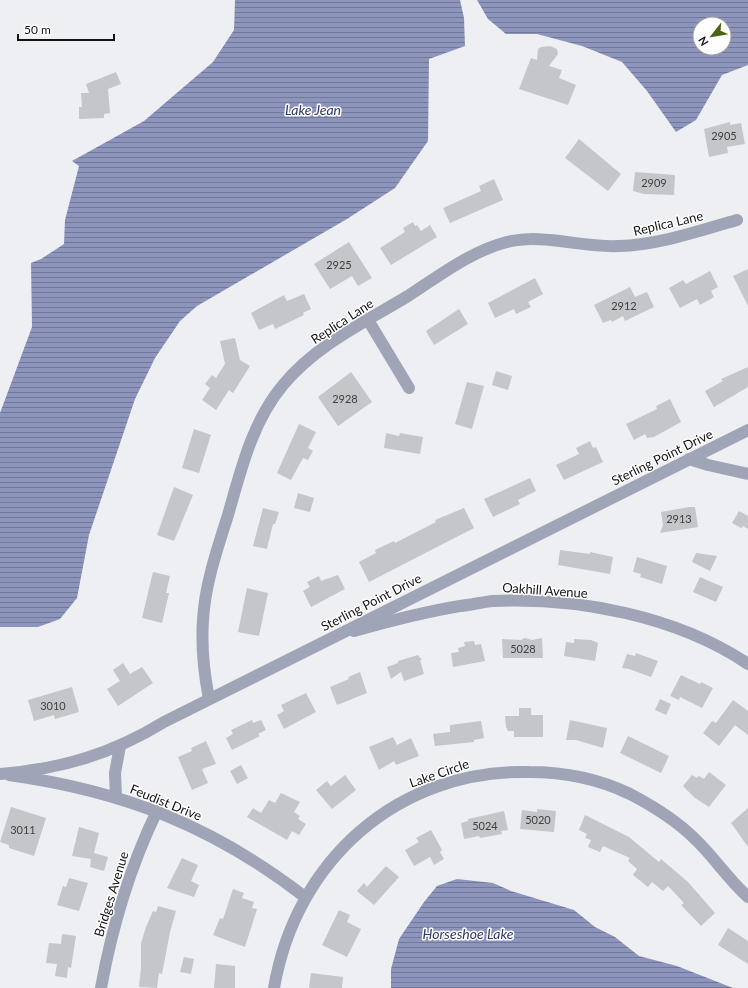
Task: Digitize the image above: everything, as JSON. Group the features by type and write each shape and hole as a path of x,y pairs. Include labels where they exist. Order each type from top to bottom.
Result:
{"street":[{"name":"Replica Lane","path":"209,699 202,649 202,621 206,593 214,559 256,427 275,395 300,367 331,343 452,268 481,252 504,243 524,238 547,239 617,247 644,244 683,236 737,220"},
{"path":"368,320 409,388"},
{"name":"Sterling Point Drive","path":"0,774 61,766 120,746 334,636 748,430"},
{"path":"689,459 708,466 748,474"},
{"name":"Oakhill Avenue","path":"334,636 438,610 492,601 529,601 574,604 641,617 712,644 748,664"},
{"path":"116,797 115,773 120,746"},
{"name":"Lake Circle","path":"274,988 285,944 305,897 330,860 346,844 385,812 436,786 484,773 508,771 544,772 574,776 603,783 629,794 673,820 694,838 748,897"},
{"name":"Feudist Drive","path":"0,774 50,781 116,797 157,811 223,842 258,863 305,897"},
{"name":"Bridges Avenue","path":"101,988 131,870 157,811"}],"water":[{"name":"Lake Jean","path":"235,0 460,0 464,18 465,46 429,59 428,141 395,188 347,219 197,306 180,321 155,358 135,399 89,535 77,598 60,619 38,627 0,627 0,413 32,327 31,263 41,259 64,244 65,220 79,166 72,161 144,121 213,62 234,30"},
{"path":"477,0 748,0 748,65 722,75 696,120 676,132 647,91 622,62 582,46 537,34 506,34 488,19"},
{"name":"Horseshoe Lake","path":"457,879 493,883 511,891 574,910 595,927 615,937 639,956 677,966 733,988 391,988 391,969 399,939 424,902 437,886"}],"building":[{"path":"550,46 557,49 558,54 549,66 562,70 559,78 576,85 568,105 519,89 531,58 537,60 538,49 541,47"},
{"path":"116,72 121,84 108,89 110,113 104,114 104,118 79,119 79,107 82,107 81,93 89,93 86,84"},
{"path":"730,122 730,125 741,123 745,144 727,147 728,153 709,157 704,129"},
{"path":"579,139 621,174 608,191 565,158"},
{"path":"635,172 675,175 674,195 644,194 633,191"},
{"path":"494,179 503,200 450,223 443,208 481,191 479,186"},
{"path":"413,222 421,231 430,225 437,237 391,265 380,248 405,232 403,228"},
{"path":"349,242 372,278 358,286 352,276 330,289 314,264"},
{"path":"748,269 748,306 733,276"},
{"path":"710,271 718,287 711,291 714,297 700,305 697,299 680,308 669,288 683,280 686,284"},
{"path":"535,278 543,294 528,302 531,307 516,314 514,309 495,318 488,303"},
{"path":"630,287 635,297 647,292 654,307 625,321 623,316 612,322 611,320 603,323 594,305"},
{"path":"304,294 311,309 303,313 304,315 275,329 273,324 259,330 251,313 284,295 287,301"},
{"path":"459,309 468,324 434,345 426,331"},
{"path":"235,338 240,360 250,366 233,393 229,390 216,410 202,400 210,388 205,384 212,375 216,378 225,364 220,341"},
{"path":"748,367 748,387 714,407 705,391 723,381 721,379"},
{"path":"496,371 512,376 508,390 492,385"},
{"path":"351,372 372,402 338,426 318,397"},
{"path":"467,382 484,386 472,429 455,424"},
{"path":"670,399 681,422 654,437 647,438 645,434 634,440 626,424 657,409 656,406"},
{"path":"299,424 316,432 308,448 313,451 308,460 303,458 291,480 277,473"},
{"path":"194,429 211,435 199,473 182,468"},
{"path":"386,433 399,436 400,433 423,437 420,454 384,448"},
{"path":"590,441 593,448 596,447 603,462 564,480 556,465 579,454 576,448"},
{"path":"530,478 536,491 518,500 520,504 493,517 484,499"},
{"path":"174,487 193,495 174,541 157,535"},
{"path":"298,493 314,498 310,512 294,508"},
{"path":"695,507 698,527 660,533 663,525 661,512"},
{"path":"263,508 279,512 275,524 273,524 267,549 253,546"},
{"path":"464,508 474,528 369,582 359,562 376,553 375,550 394,541 395,543 436,522 435,520"},
{"path":"739,511 748,516 748,529 743,526 741,528 732,523"},
{"path":"560,550 590,554 590,552 613,557 610,574 558,565"},
{"path":"696,553 717,556 710,571 692,562"},
{"path":"637,557 667,566 662,584 640,577 641,574 633,572"},
{"path":"153,572 170,576 166,593 169,593 162,623 142,618"},
{"path":"338,575 345,589 311,607 303,591 310,587 307,582 319,576 321,581"},
{"path":"700,577 723,587 716,602 693,592"},
{"path":"247,588 268,593 259,636 238,632"},
{"path":"525,638 532,640 542,638 543,658 503,658 502,639 521,640"},
{"path":"574,639 591,640 598,643 595,661 564,656 566,642 574,643"},
{"path":"474,641 475,645 481,644 485,661 453,667 451,653 459,652 458,648 465,646 464,642"},
{"path":"636,653 658,661 651,677 622,668 627,654 635,656"},
{"path":"418,655 422,660 420,660 424,674 404,681 401,672 391,679 387,667 398,663 398,661"},
{"path":"123,663 130,674 142,667 153,683 118,706 107,689 120,681 113,670"},
{"path":"360,672 367,693 337,705 330,687 349,679 348,677"},
{"path":"681,675 713,688 702,708 680,697 679,700 670,696"},
{"path":"72,687 79,712 55,719 54,715 34,721 28,700"},
{"path":"306,693 316,712 284,729 277,715 284,711 281,705"},
{"path":"660,699 671,704 666,715 655,710"},
{"path":"733,700 748,711 748,735 735,725 719,746 703,733 712,721 716,723"},
{"path":"519,708 531,708 531,715 543,715 543,737 514,737 514,731 508,731 505,716 519,716"},
{"path":"252,720 253,723 261,720 266,730 258,734 260,736 232,750 226,738 233,734 231,730"},
{"path":"570,720 607,728 603,748 576,740 566,740"},
{"path":"481,721 484,738 474,740 474,742 435,746 433,734 450,732 450,725"},
{"path":"628,736 669,756 661,773 620,753"},
{"path":"393,737 397,745 411,738 419,756 396,765 394,761 379,770 369,747"},
{"path":"206,741 216,764 202,769 208,783 192,790 178,757 192,751 191,748"},
{"path":"241,765 248,778 237,784 230,771"},
{"path":"709,772 726,785 709,807 695,798 683,786 692,775 697,778 699,776 704,779"},
{"path":"345,775 356,790 332,809 316,790 327,781 331,786"},
{"path":"281,793 300,802 294,812 300,816 298,819 306,824 299,835 292,831 287,840 247,817 253,808 261,813 269,800 275,803"},
{"path":"11,807 46,818 34,856 9,848 9,845 0,842"},
{"path":"748,808 748,847 731,823"},
{"path":"537,809 556,811 554,832 520,829 522,810 537,812"},
{"path":"504,811 508,830 501,831 502,834 464,839 461,823 468,821 468,819"},
{"path":"585,815 629,837 659,862 661,859 688,882 715,913 701,926 681,905 684,903 668,886 663,891 652,882 648,887 633,875 637,869 628,861 630,858 603,846 600,852 588,847 591,840 585,838 587,834 579,830"},
{"path":"79,827 99,833 94,853 108,857 104,871 90,867 91,859 72,856"},
{"path":"431,830 442,850 440,852 444,859 434,865 430,857 414,866 405,850 419,842 416,838"},
{"path":"182,858 198,865 191,881 199,885 194,897 167,888"},
{"path":"386,866 399,877 374,905 357,891 364,883 367,887"},
{"path":"69,878 88,883 79,911 57,905 63,886 66,887"},
{"path":"233,889 244,893 242,898 254,902 252,908 257,909 245,947 213,935 220,918 223,919"},
{"path":"158,906 176,911 170,932 162,974 159,973 157,988 139,987 141,943 153,911 156,912"},
{"path":"339,910 350,915 347,922 361,929 347,957 322,945"},
{"path":"728,928 748,941 748,964 718,945"},
{"path":"62,934 76,936 71,968 68,967 67,978 55,976 57,964 46,963 49,943 61,944"},
{"path":"184,957 194,959 191,974 180,972"},
{"path":"216,964 235,966 235,988 214,988"},
{"path":"311,973 343,977 342,988 309,988"}]}
